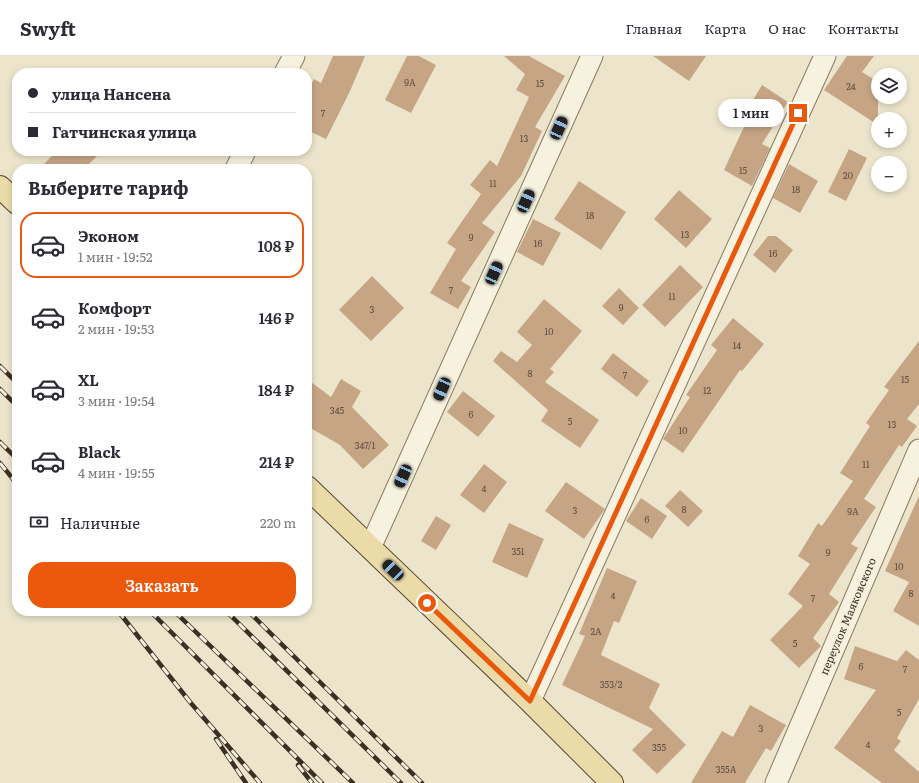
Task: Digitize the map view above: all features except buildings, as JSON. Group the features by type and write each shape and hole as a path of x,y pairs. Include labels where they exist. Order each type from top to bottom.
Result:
{"main road":[{"path":"0,187 12,198"},
{"path":"312,492 530,701 612,783"}],"street":[{"path":"288,68 294,56"},
{"path":"370,548 592,56"},
{"path":"530,701 825,56"},
{"name":"переулок Маяковского","path":"776,783 919,450"}],"railway":[{"path":"0,366 12,378"},
{"path":"0,389 12,401"},
{"path":"0,442 12,454"},
{"path":"0,463 12,478"},
{"path":"122,616 190,702 260,783"},
{"path":"155,616 322,783"},
{"path":"179,616 353,783"},
{"path":"231,616 401,783"},
{"path":"253,616 422,783"},
{"path":"216,739 246,783"},
{"path":"298,765 312,783"}],"route":[{"path":"427,603 530,701 798,113"}]}
